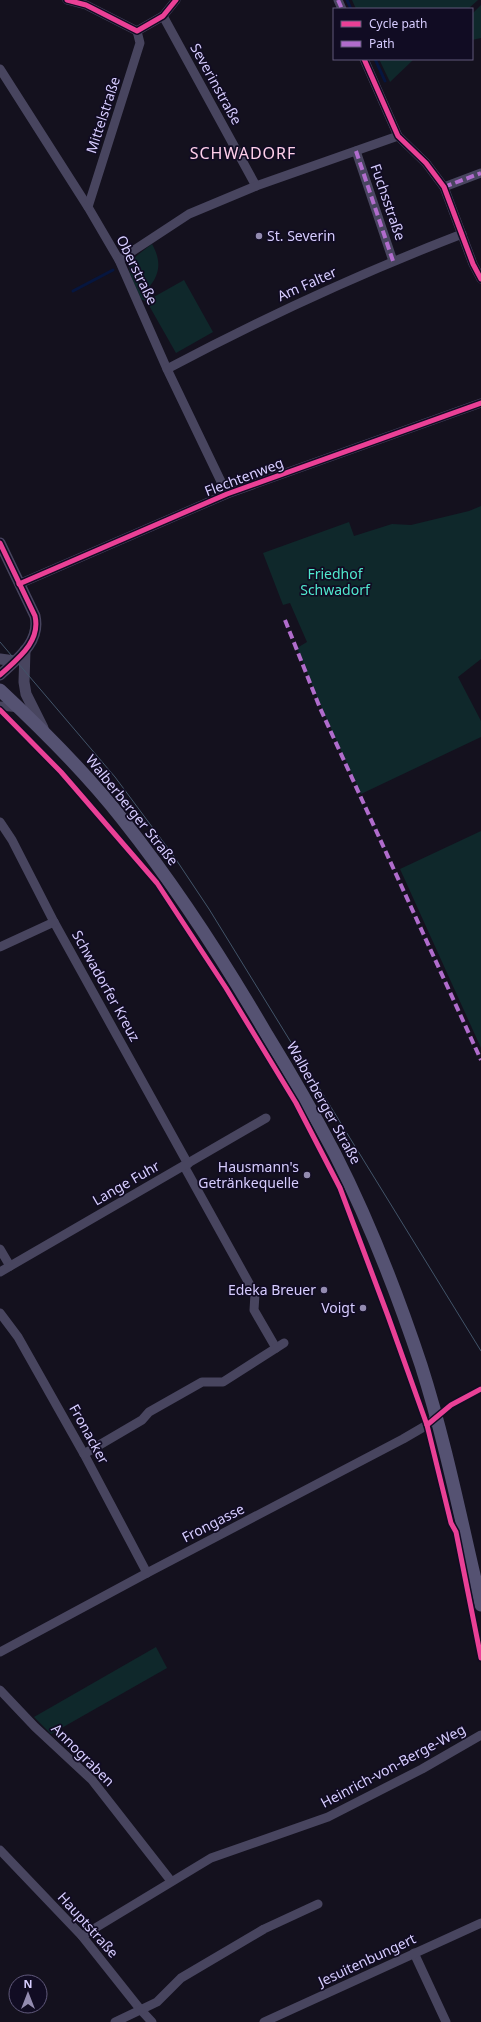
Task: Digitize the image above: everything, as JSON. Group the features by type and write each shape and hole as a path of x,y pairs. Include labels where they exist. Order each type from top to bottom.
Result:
{"main road":[{"name":"Walberberger Straße","path":"0,690 45,732 122,818 166,876 235,979 305,1098 336,1155 372,1232 420,1362 437,1416 481,1605"}],"street":[{"path":"67,0 86,5 137,31 163,16 176,0"},
{"name":"Severinstraße","path":"163,16 256,186"},
{"name":"Mittelstraße","path":"88,207 140,43 137,31"},
{"path":"364,60 398,136 426,163 444,187 473,264 481,279"},
{"name":"Oberstraße","path":"0,69 88,207 119,260 167,369 227,494"},
{"path":"119,260 189,214 256,186 398,136"},
{"name":"Fuchsstraße","path":"356,151 393,261"},
{"path":"444,187 481,173"},
{"name":"Am Falter","path":"167,369 244,328 393,261 462,234"},
{"name":"Flechtenweg","path":"19,584 227,494 481,403"},
{"path":"0,544 35,616 37,624 33,640 0,675"},
{"path":"25,650 24,682 26,694 45,732"},
{"path":"0,659 15,660"},
{"path":"0,706 20,708"},
{"name":"Schwadorfer Kreuz","path":"0,822 12,840 54,922 255,1294 254,1310 276,1348"},
{"path":"0,947 54,922"},
{"name":"Lange Fuhr","path":"0,1272 266,1118"},
{"path":"0,1249 10,1266"},
{"name":"Fronacker","path":"0,1313 18,1337 84,1454 147,1573"},
{"path":"84,1454 142,1420 149,1412 202,1382 223,1382 284,1343"},
{"name":"Frongasse","path":"0,1652 147,1573 403,1440 437,1416"},
{"name":"Annograben","path":"0,1690 35,1727 92,1780 170,1881"},
{"name":"Heinrich-von-Berge-Weg","path":"82,1936 170,1881 211,1858 328,1817 408,1776 481,1734"},
{"name":"Hauptstraße","path":"0,1850 82,1936 152,2022"},
{"path":"115,2022 157,2002 181,1978 264,1929 318,1904"},
{"name":"Jesuitenbungert","path":"264,2022 481,1923"},
{"path":"414,1953 446,2022"}],"green space":[{"path":"352,0 478,0 469,8 356,8"},
{"path":"481,5 481,38 473,40 473,13"},
{"path":"379,60 413,60 390,82"},
{"path":"152,244 157,256 158,267 155,277 148,288 152,298 184,280 213,332 176,353 147,302 141,299 130,272 129,267 131,262"},
{"name":"Friedhof Schwadorf","path":"481,506 481,659 458,677 481,721 481,737 361,794 321,706 297,648 307,642 290,603 283,605 263,553 349,522 354,536 392,524 411,525 469,511"},
{"path":"481,831 481,1048 400,869"},
{"path":"156,1647 167,1668 51,1734 34,1717"}],"waterway":[{"path":"347,0 351,8"},
{"path":"375,60 385,81"},
{"path":"73,291 113,270"}],"tram line":[{"path":"0,642 115,777 173,855 209,909 481,1351"}],"marked path":[{"path":"338,0 342,8"},
{"path":"356,151 393,261"},
{"path":"444,187 481,173"},
{"path":"285,620 320,708 481,1060"}],"cycle path":[{"path":"67,0 86,5 137,31 163,16 176,0"},
{"path":"364,60 398,136 426,163 444,187 473,264 481,279"},
{"path":"19,584 227,494 481,403"},
{"path":"0,543 35,616 36,625 31,642 26,649 0,675"},
{"path":"0,710 61,772 157,883 226,988 296,1103 340,1188 427,1425 451,1523 456,1532 481,1658"},
{"path":"427,1425 451,1405 481,1389"}],"place":[{"name":"St. Severin","path":"259,236"},
{"name":"Hausmann's Getränkequelle","path":"307,1175"},
{"name":"Edeka Breuer","path":"324,1290"},
{"name":"Voigt","path":"363,1308"}],"district":[{"name":"SCHWADORF","path":"243,153"}]}
